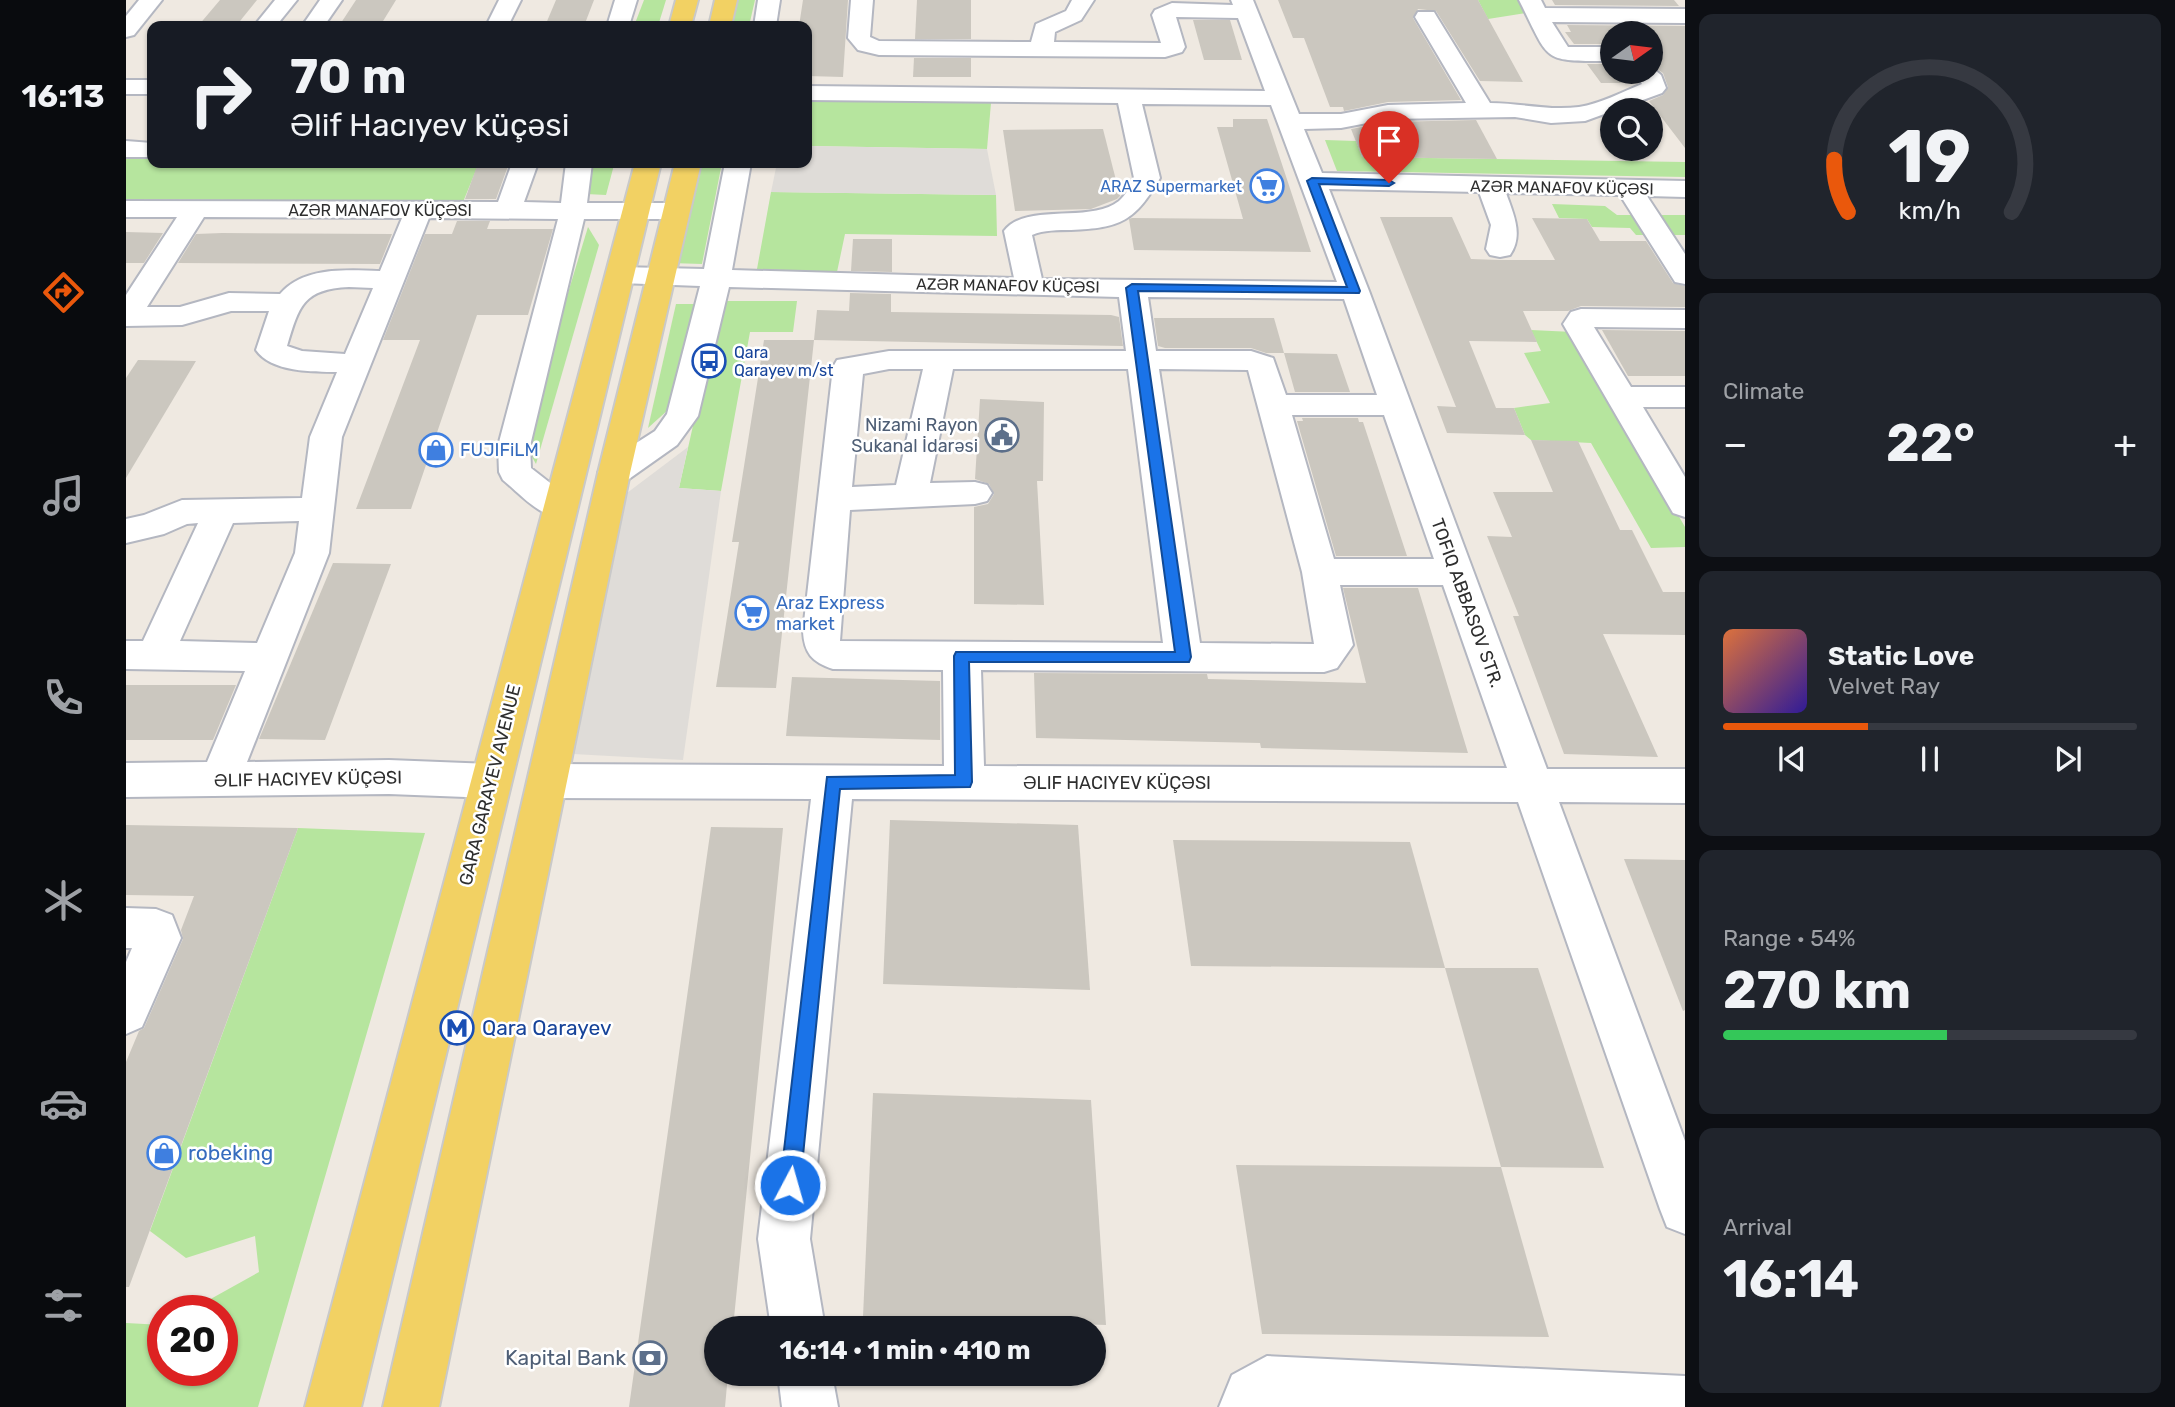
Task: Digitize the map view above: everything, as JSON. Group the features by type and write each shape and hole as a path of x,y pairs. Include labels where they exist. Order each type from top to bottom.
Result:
{"main road":[{"path":"682,21 687,0"},
{"path":"721,21 726,0"},
{"name":"GARA GARAYEV AVENUE","path":"333,1407 647,168"},
{"path":"411,1407 614,473 687,168"}],"street":[{"path":"269,21 286,0"},
{"path":"316,21 331,0"},
{"path":"500,21 510,0"},
{"path":"620,21 626,0"},
{"path":"766,21 769,0"},
{"path":"862,0 859,38 866,45 879,48 1091,52 1165,50 1174,47 1163,15 1172,10 1245,6"},
{"path":"1042,51 1044,29 1074,16 1083,0"},
{"path":"126,30 142,3"},
{"name":"TOFIQ ABBASOV STR.","path":"1245,6 1396,405 1685,1209"},
{"path":"1534,8 1685,16"},
{"path":"1534,8 1555,49 1563,54 1600,54"},
{"path":"1426,17 1482,110"},
{"path":"1091,52 1096,96"},
{"path":"812,93 1128,96 1285,110 1341,121 1388,112 1516,110 1551,116 1585,114 1654,88 1654,84"},
{"path":"126,87 147,87"},
{"path":"1030,287 1018,231 1031,224 1098,220 1129,206 1147,178 1128,96"},
{"path":"126,149 147,150"},
{"path":"508,210 523,168"},
{"path":"560,508 515,472 514,446 573,211 578,168"},
{"path":"614,473 666,438 682,416 717,276 737,168"},
{"name":"AZƏR MANAFOV KÜÇƏSI","path":"1312,181 1685,189"},
{"path":"1490,186 1504,225 1500,249"},
{"path":"1629,188 1685,276"},
{"name":"AZƏR MANAFOV KÜÇƏSI","path":"126,209 676,211"},
{"path":"196,209 139,276 127,316 182,316 229,302 288,303"},
{"path":"220,780 312,553 326,437 419,210"},
{"name":"AZƏR MANAFOV KÜÇƏSI","path":"621,275 1030,287 1354,291"},
{"path":"357,363 301,360 283,357 271,350 288,303 298,291 323,280 391,280"},
{"path":"1132,288 1184,657"},
{"path":"1685,319 1581,317 1578,324 1685,505"},
{"path":"889,360 940,360 1251,360 1262,365 1320,572 1334,645 1324,658 833,654 821,647 848,367 889,360"},
{"path":"911,495 940,360"},
{"path":"1621,397 1685,397"},
{"path":"1274,405 1396,405"},
{"path":"834,499 975,493"},
{"path":"126,531 152,526 182,512 318,509"},
{"path":"221,511 140,655 270,657"},
{"path":"1320,572 1455,572"},
{"path":"962,656 964,782"},
{"path":"126,780 390,777 491,781"},
{"path":"549,781 1685,786"},
{"path":"796,1316 784,1239 833,782"},
{"path":"126,928 156,929 159,938 126,1012"},
{"path":"1247,1407 1251,1394 1267,1383 1493,1401 1685,1404"},
{"path":"807,1386 810,1407"}],"green space":[{"path":"644,0 666,0 660,21 636,21"},
{"path":"730,0 755,0 750,21 724,21"},
{"path":"1478,0 1519,0 1526,13 1488,19"},
{"path":"812,101 991,103 987,149 812,146"},
{"path":"1325,140 1356,141 1362,157 1685,162 1685,177 1337,171"},
{"path":"126,158 147,158 147,168 477,168 463,202 126,199"},
{"path":"593,168 613,168 606,195 586,194"},
{"path":"691,168 721,168 702,264 670,263"},
{"path":"771,192 996,195 997,236 845,234 837,272 757,269"},
{"path":"1552,204 1605,206 1617,215 1685,215 1685,235 1636,235 1630,228 1592,227 1587,219 1559,218"},
{"path":"588,227 599,245 536,464 523,441"},
{"path":"721,301 797,301 793,332 750,332 721,491 679,488"},
{"path":"676,304 696,304 669,409 648,428"},
{"path":"1531,330 1573,332 1685,527 1685,547 1651,548 1591,443 1531,440 1525,435 1514,408 1550,403 1524,353 1541,351"},
{"path":"298,828 425,833 258,1407 126,1407 126,1323 147,1324 147,1386 238,1386 238,1295 218,1295 259,1272 255,1236 186,1258 150,1231"}],"shaded area":[{"path":"812,146 987,149 996,195 771,192 776,168 812,168"},
{"path":"688,447 679,488 721,491 683,760 573,754 627,493"}],"building":[{"path":"220,0 257,0 240,21 202,21"},
{"path":"356,0 396,0 383,21 342,21"},
{"path":"556,0 594,0 586,21 547,21"},
{"path":"803,0 848,0 843,77 812,76 812,21 800,21"},
{"path":"917,0 971,0 971,39 915,39"},
{"path":"1278,0 1478,0 1523,82 1480,81 1436,11 1418,9 1413,18 1461,100 1388,102 1344,111 1343,107 1330,107 1304,38 1293,38"},
{"path":"1552,0 1674,0 1679,6 1555,5"},
{"path":"1193,20 1230,20 1242,60 1204,60"},
{"path":"1567,25 1600,25 1600,44 1574,44 1565,32 1571,32"},
{"path":"1663,26 1685,26 1685,148 1663,119 1663,98 1656,98 1663,95 1668,87 1663,73"},
{"path":"914,58 971,58 971,77 913,77"},
{"path":"1587,64 1600,64 1600,82"},
{"path":"1233,119 1267,119 1311,252 1134,250 1129,219 1132,218 1243,219 1217,127 1233,127"},
{"path":"1476,120 1497,159 1362,157 1351,129 1388,122"},
{"path":"1103,129 1120,196 1117,199 1091,209 1015,211 1003,130"},
{"path":"476,168 507,168 496,199 465,199"},
{"path":"1380,217 1452,217 1471,259 1499,260 1555,260 1532,218 1587,219 1600,241 1646,241 1673,283 1685,286 1685,307 1581,306 1568,311 1523,311 1537,342 1469,341 1496,408 1514,408 1525,435 1447,433 1437,406 1456,407"},
{"path":"457,221 490,221 487,229 553,229 528,315 477,315 411,509 356,509 420,340 383,340 425,234 452,234"},
{"path":"126,232 163,233 144,263 126,263"},
{"path":"196,234 392,234 380,264 178,263"},
{"path":"853,239 892,239 892,272 851,271"},
{"path":"850,293 891,294 891,312 1111,315 1119,317 1123,346 814,340 817,310 849,311"},
{"path":"1154,318 1274,318 1284,353 1266,353 1251,348 1165,348 1158,346"},
{"path":"1602,330 1685,331 1685,376 1628,376"},
{"path":"764,340 814,340 776,688 716,687 739,542 732,542"},
{"path":"1284,353 1337,354 1350,392 1295,392"},
{"path":"138,360 196,361 126,478 126,378"},
{"path":"980,399 1044,402 1043,481 1037,481 1044,605 974,604 974,507 988,504 994,494 989,484 975,479"},
{"path":"1302,418 1358,418 1359,422 1363,422 1407,556 1336,556 1297,421 1303,421"},
{"path":"1531,440 1578,441 1620,530 1632,530 1663,592 1685,592 1685,635 1603,634 1658,757 1564,754 1513,616 1519,616 1487,536 1512,537 1493,492 1553,492"},
{"path":"333,563 391,564 325,740 259,739"},
{"path":"1343,588 1418,588 1468,753 1261,748 1260,743 1036,738 1034,673 1207,674 1208,679 1366,683"},
{"path":"792,677 940,681 940,740 786,736"},
{"path":"126,685 236,685 213,740 126,740"},
{"path":"890,820 1078,825 1090,990 883,984"},
{"path":"126,825 298,828 129,1287 126,1287 126,1062 183,939 181,930 194,896 126,895"},
{"path":"711,827 783,828 734,1316 704,1316 704,1386 727,1386 725,1407 629,1407"},
{"path":"1173,840 1410,842 1445,968 1191,966"},
{"path":"1624,859 1685,860 1683,1011"},
{"path":"1445,968 1538,968 1604,1168 1501,1167"},
{"path":"873,1093 1091,1100 1105,1316 863,1316"},
{"path":"1236,1165 1501,1167 1549,1337 1262,1334"}],"place":[{"name":"ARAZ Supermarket","path":"1267,186"},
{"name":"Qara Qarayev m/st","path":"709,361"},
{"name":"Nizami Rayon Sukanal İdarəsi","path":"1002,435"},
{"name":"FUJIFiLM","path":"436,450"},
{"name":"Araz Express market","path":"752,613"},
{"name":"Qara Qarayev","path":"457,1028"},
{"name":"robeking","path":"164,1153"},
{"name":"Kapital Bank","path":"650,1358"}],"route":[{"path":"790,1185 833,782 964,782 962,656 1184,657 1132,288 1354,291 1312,181 1389,183"}]}
